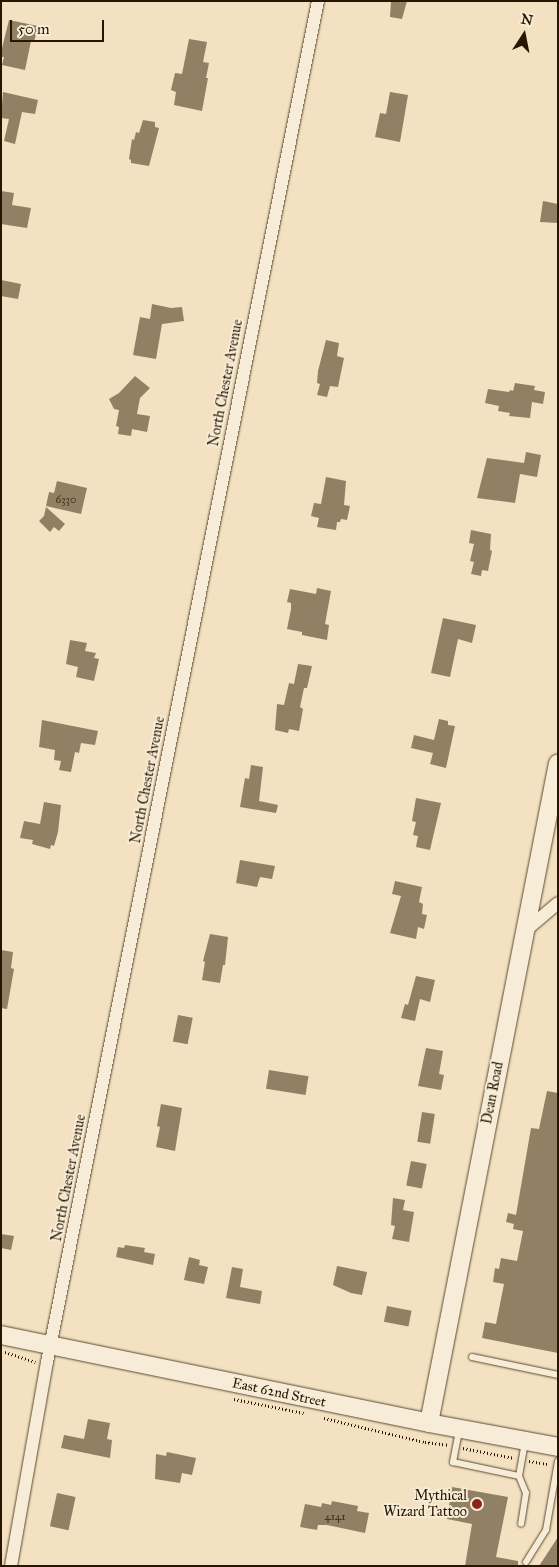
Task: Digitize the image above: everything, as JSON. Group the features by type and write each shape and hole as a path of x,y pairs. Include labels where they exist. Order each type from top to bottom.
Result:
{"street":[{"name":"North Chester Avenue","path":"11,1566 51,1346 318,1"},
{"name":"Dean Road","path":"429,1423 558,763"},
{"path":"525,931 558,903"},
{"name":"East 62nd Street","path":"1,1335 460,1429 524,1451 558,1447"}],"lane":[{"path":"472,1356 558,1375"},
{"path":"460,1429 453,1462 520,1476"},
{"path":"521,1524 526,1493 520,1476 524,1451"},
{"path":"526,1562 546,1530 557,1464"},
{"path":"550,1508 558,1513"}],"path":[{"path":"1,1350 37,1362"},
{"path":"416,1440 456,1447 524,1451 557,1464"}],"building":[{"path":"391,1 407,1 402,19 390,17"},
{"path":"9,20 38,26 34,42 31,41 25,70 2,65 4,57 1,57 1,52"},
{"path":"189,39 207,42 203,62 209,63 206,78 208,78 202,111 174,105 176,92 171,90 175,73 182,74"},
{"path":"3,92 38,100 35,114 22,112 15,144 4,141 9,119 1,118"},
{"path":"390,92 408,95 400,142 375,137 380,113 386,114"},
{"path":"143,120 155,122 155,127 159,128 149,166 131,163 129,159 132,139 134,140 136,132 139,133"},
{"path":"1,191 14,193 12,205 31,208 27,228 1,224"},
{"path":"543,201 558,204 558,223 540,222"},
{"path":"1,280 21,284 18,299 1,296"},
{"path":"152,304 171,308 182,307 184,321 162,324 156,359 133,355 140,317 150,319"},
{"path":"326,340 339,343 337,356 344,358 338,387 330,386 327,397 317,395 320,384 317,383 318,371"},
{"path":"135,376 150,388 140,398 137,414 150,416 147,432 132,429 131,436 118,434 119,427 116,426 119,410 114,409 109,399 119,393"},
{"path":"515,383 535,386 534,390 545,392 543,404 532,402 530,418 509,416 510,413 498,411 499,406 485,403 488,389 509,392 510,390 513,391"},
{"path":"526,452 541,455 537,477 520,474 515,503 477,498 487,458 524,463"},
{"path":"326,477 346,481 344,505 350,506 347,520 341,519 340,522 337,522 336,530 317,527 319,518 311,516 314,503 321,504"},
{"path":"57,481 87,488 81,514 46,506 49,492 54,493"},
{"path":"46,507 65,524 59,531 54,527 50,532 39,521 44,516"},
{"path":"471,530 491,534 490,550 492,551 488,571 482,570 481,576 471,574 474,562 470,561 474,544 469,543"},
{"path":"317,588 331,591 325,624 329,625 327,640 302,635 302,632 287,629 291,609 291,603 287,602 290,589 316,594"},
{"path":"443,618 476,625 472,643 458,639 450,677 431,673"},
{"path":"70,640 87,643 85,651 96,653 94,658 99,659 94,681 76,677 78,667 66,664"},
{"path":"298,664 312,666 300,707 303,709 299,731 289,729 288,733 275,730 277,704 284,705 289,683 294,684"},
{"path":"439,719 448,721 448,725 455,726 446,768 430,764 433,753 411,748 414,735 434,740"},
{"path":"42,720 98,731 95,745 81,743 79,753 75,752 71,772 59,770 61,761 54,760 55,750 39,747"},
{"path":"251,765 263,767 259,801 278,805 276,813 240,807 245,778 249,779"},
{"path":"416,798 441,803 430,850 416,847 418,836 413,835 416,822 412,821"},
{"path":"44,802 61,805 58,832 54,846 51,845 50,849 32,844 33,840 20,838 24,821 40,824"},
{"path":"240,860 275,866 272,879 260,877 257,887 236,883"},
{"path":"395,881 422,887 419,902 423,904 422,914 427,915 424,929 418,927 416,939 390,933 401,896 392,894"},
{"path":"210,934 228,937 225,965 223,965 220,983 202,980 205,962 203,961"},
{"path":"1,950 13,952 11,968 14,969 7,1009 1,1008"},
{"path":"416,976 435,980 430,1002 420,999 415,1021 401,1018 405,1004 408,1005"},
{"path":"178,1015 193,1018 188,1044 173,1042"},
{"path":"426,1048 443,1051 439,1074 444,1075 441,1090 418,1086"},
{"path":"269,1070 309,1076 306,1095 266,1089"},
{"path":"547,1091 558,1093 558,1353 482,1338 485,1322 496,1324 504,1284 493,1282 495,1268 499,1269 501,1258 517,1261 523,1231 513,1229 514,1224 506,1222 508,1213 516,1215 531,1128 539,1129"},
{"path":"161,1104 182,1108 175,1151 156,1147 160,1127 157,1126"},
{"path":"422,1112 435,1114 430,1144 417,1142"},
{"path":"411,1161 427,1164 422,1189 406,1186"},
{"path":"393,1198 405,1200 403,1210 414,1212 409,1242 392,1239 395,1226 391,1225"},
{"path":"1,1234 14,1236 11,1250 1,1248"},
{"path":"125,1245 145,1248 144,1252 155,1254 153,1265 116,1257 118,1247 124,1248"},
{"path":"189,1257 200,1260 199,1265 208,1267 204,1284 184,1280"},
{"path":"337,1266 367,1272 362,1295 351,1293 333,1285"},
{"path":"232,1267 243,1269 240,1287 262,1291 260,1304 226,1298"},
{"path":"387,1306 412,1311 408,1326 384,1322"},
{"path":"88,1419 110,1423 107,1439 112,1440 110,1458 61,1448 64,1435 84,1439"},
{"path":"167,1452 196,1458 192,1475 182,1473 180,1483 155,1479 156,1454 166,1456"},
{"path":"452,1487 508,1497 496,1557 518,1561 518,1566 465,1566 472,1524 447,1519"},
{"path":"57,1493 76,1497 69,1530 50,1526"},
{"path":"332,1501 358,1506 357,1511 369,1513 365,1533 327,1525 318,1525 317,1530 300,1527 305,1504 321,1507 322,1503 331,1505"},
{"path":"558,1537 558,1566 539,1566"}],"place":[{"name":"Mythical Wizard Tattoo","path":"477,1504"}]}
